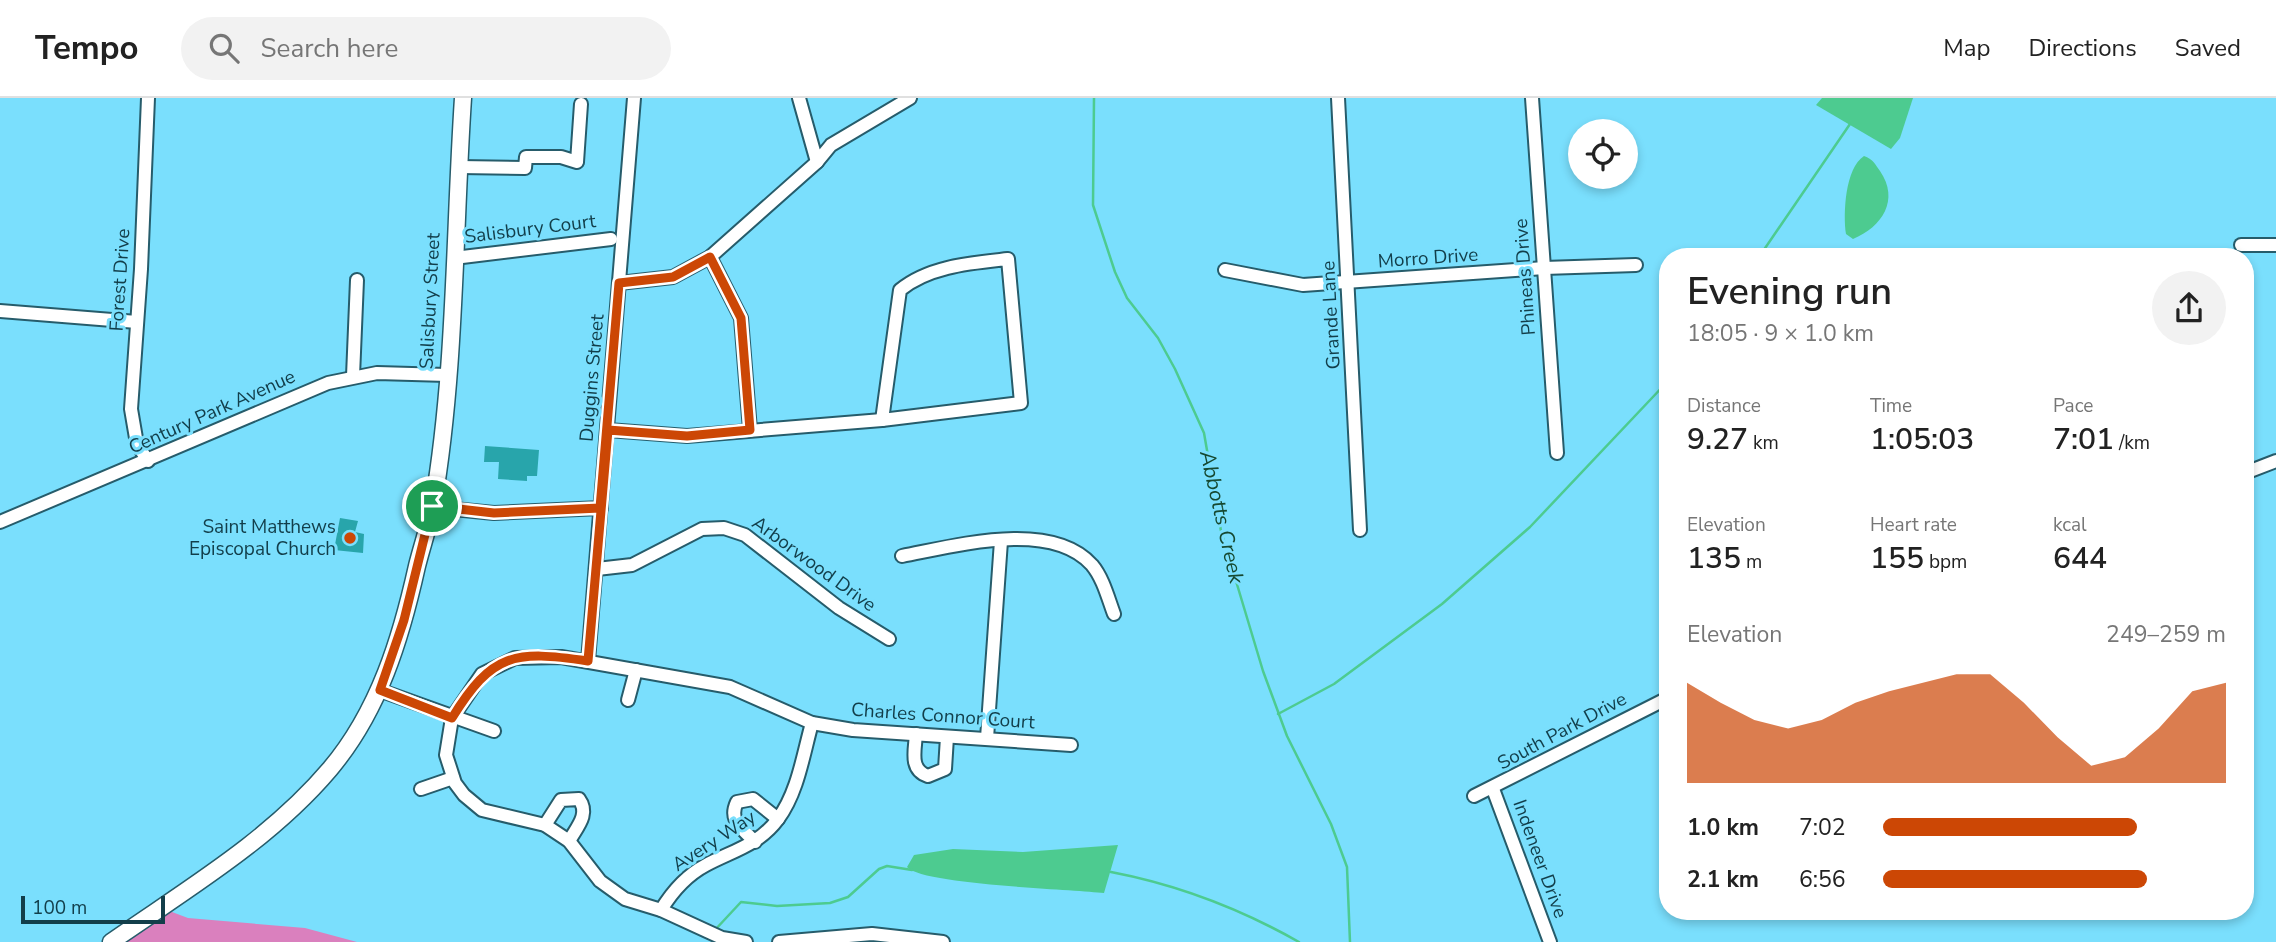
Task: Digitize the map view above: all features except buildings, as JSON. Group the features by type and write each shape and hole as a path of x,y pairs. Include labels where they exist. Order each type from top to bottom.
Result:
{"main road":[{"name":"Salisbury Street","path":"111,942 239,854 303,800 332,767 380,690 404,620 432,506 447,375 463,98"}],"street":[{"name":"Forest Drive","path":"148,98 131,424 137,444 148,461"},
{"name":"Duggins Street","path":"588,661 634,98"},
{"path":"799,98 817,162"},
{"path":"619,283 673,277 710,257 817,162 831,145 910,98"},
{"name":"Grande Lane","path":"1338,98 1360,530"},
{"name":"Phineas Drive","path":"1532,98 1557,453"},
{"path":"459,167 525,168 526,157 533,155 577,162 581,104"},
{"name":"Salisbury Court","path":"454,258 611,239"},
{"path":"2241,245 2276,245"},
{"path":"710,257 741,318 750,430"},
{"path":"608,430 687,436 882,420 1021,403 1009,258 957,265 910,282 900,290 882,420"},
{"name":"Morro Drive","path":"1225,270 1303,285 1544,268 1636,265"},
{"path":"353,376 357,280"},
{"path":"0,311 136,322"},
{"name":"Century Park Avenue","path":"0,522 148,461 300,393 353,376 377,373 447,375"},
{"path":"2254,470 2276,461"},
{"path":"432,506 494,513 600,508"},
{"name":"Arborwood Drive","path":"597,569 632,565 702,529 724,528 745,536 839,608 889,639"},
{"path":"902,556 1001,541 1050,541 1074,549 1094,567 1114,614"},
{"path":"987,738 1001,541"},
{"name":"Charles Connor Court","path":"452,718 482,674 515,658 533,656 588,661 730,687 812,723 947,737 1071,745"},
{"path":"628,700 636,670"},
{"path":"380,690 494,732"},
{"name":"South Park Drive","path":"1474,796 1493,789 1659,703"},
{"path":"452,718 446,755 453,778 464,795 482,810 545,825 569,841 600,881 625,899 661,910 722,937 746,942"},
{"name":"Avery Way","path":"661,910 674,889 704,865 755,842 778,819 793,793 812,723"},
{"path":"916,734 915,763 918,770 928,776 945,769 947,737"},
{"path":"421,789 453,778"},
{"name":"Indeneer Drive","path":"1493,789 1550,942"},
{"path":"545,825 561,800 579,799 585,806 584,815 569,841"},
{"path":"755,842 734,820 732,812 737,802 753,799 778,819"},
{"path":"779,942 872,934 943,942"}],"shaded area":[{"path":"1822,98 1913,98 1900,138 1891,149 1816,105"},
{"path":"1864,156 1873,162 1886,182 1888,202 1880,220 1853,239 1846,234 1847,192 1853,170"},
{"path":"1118,845 1104,893 968,882 919,873 907,867 914,855 953,849 1023,852"},
{"path":"166,904 172,912 188,918 305,928 357,942 111,942"}],"waterway":[{"name":"Abbotts Creek","path":"1094,98 1093,205 1115,272 1127,298 1158,338 1204,433 1221,531 1263,671 1287,736 1331,824 1347,867 1350,942"},
{"path":"1765,248 1850,124"},
{"path":"1278,714 1334,684 1442,604 1530,527 1659,391"},
{"path":"714,931 741,902 777,906 830,903 848,897 879,869 887,866 912,870"},
{"path":"1111,872 1208,899 1299,942"}],"place":[{"name":"Saint Matthews Episcopal Church","path":"350,538"}],"route":[{"path":"710,257 741,318 750,430 666,436 608,430 588,661 533,656 515,658 495,666 482,674 452,718 380,690 412,592 432,506 494,513 600,508 619,283 673,277 710,257"}]}
